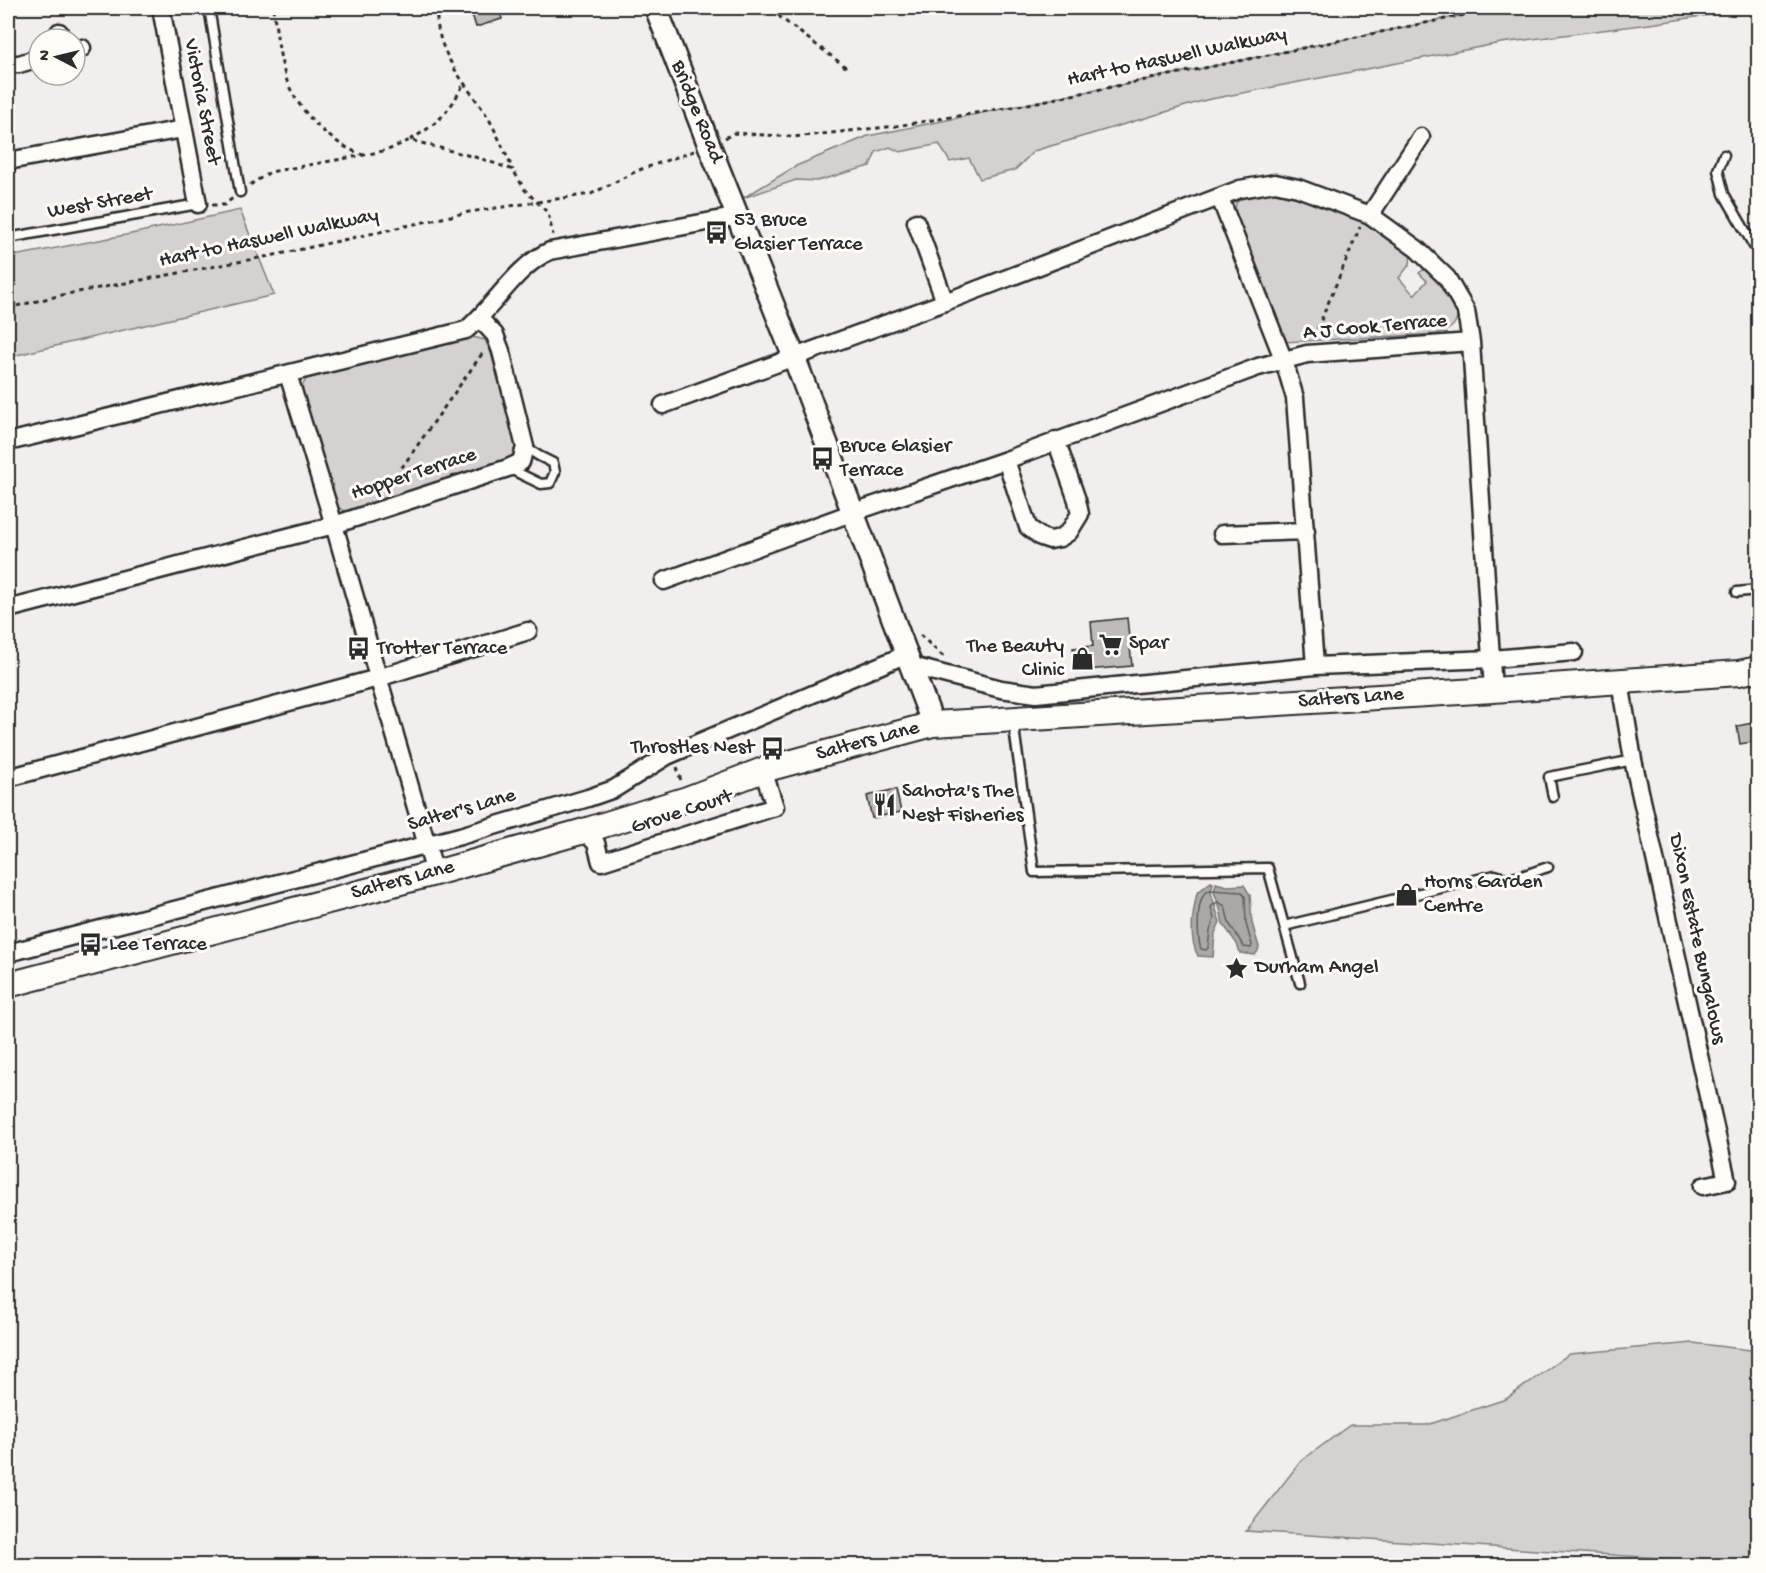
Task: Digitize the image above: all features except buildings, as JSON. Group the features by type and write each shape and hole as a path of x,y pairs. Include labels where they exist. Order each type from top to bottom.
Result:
{"main road":[{"name":"Salters Lane","path":"8,985 435,873 584,831 687,799 763,771 933,724 1620,682 1739,673 1758,669"}],"street":[{"name":"Victoria Street","path":"161,8 198,204"},
{"name":"Bridge Road","path":"656,8 854,512 933,724"},
{"path":"8,64 27,62"},
{"path":"8,160 183,129"},
{"path":"1368,214 1421,137"},
{"path":"663,405 945,302 1240,189 1275,183 1298,188 1368,214 1417,249 1447,278 1466,311 1471,342 1493,690"},
{"path":"1220,198 1284,361 1295,398 1315,666"},
{"path":"8,442 466,330 480,319 536,258 556,250 739,216"},
{"path":"916,222 945,302"},
{"path":"480,319 495,335 501,351 525,447"},
{"name":"A J Cook Terrace","path":"664,581 1006,460 1258,367 1311,353 1471,342"},
{"path":"288,374 435,873"},
{"path":"1006,460 1028,527 1041,537 1050,540 1060,538 1070,532 1080,514 1056,440"},
{"name":"Hopper Terrace","path":"8,609 334,525 508,468 521,462 525,447"},
{"path":"1222,534 1306,531"},
{"path":"8,778 378,678 528,631"},
{"path":"910,660 944,674 1001,689 1036,694 1315,666 1492,659 1574,652"},
{"name":"Salter's Lane","path":"8,953 426,844 588,798 614,789 667,756 910,660"},
{"name":"Dixon Estate Bungalows","path":"1620,682 1633,760 1726,1181 1703,1186"},
{"name":"Grove Court","path":"584,831 596,843 601,862 775,807 763,771"}],"lane":[{"path":"209,8 240,192"},
{"path":"1724,155 1718,170 1724,194 1758,254"},
{"name":"West Street","path":"8,238 198,204"},
{"name":"Hopper Terrace","path":"508,468 541,484 550,483 555,472 553,463 525,447"},
{"path":"1737,592 1758,590"},
{"path":"1013,720 1034,872 1268,868 1300,983"},
{"path":"1553,797 1549,777 1633,760"},
{"path":"1284,926 1495,875 1504,879 1513,878 1548,867"}],"path":[{"path":"273,8 281,57 289,86 316,124 336,141 364,156"},
{"path":"437,8 437,28 454,70 488,118 525,190 548,213 556,250"},
{"path":"773,8 781,18 847,68"},
{"name":"Hart to Haswell Walkway","path":"896,126 1018,106 1498,8"},
{"path":"198,204 224,205 270,172 388,150 434,125 452,106 464,85"},
{"path":"410,140 482,159 513,170"},
{"name":"Hart to Haswell Walkway","path":"8,308 62,295 280,254 469,212 537,202"},
{"path":"1311,353 1314,338 1368,214"},
{"path":"369,514 495,335"},
{"path":"896,623 915,631 945,657 944,674"}],"shaded area":[{"path":"1499,8 1758,9 1501,43 1206,100 1034,151 1015,170 980,179 969,158 950,162 939,144 900,152 890,147 876,152 870,166 817,181 796,180 743,198 796,166 868,136"},
{"path":"1272,191 1309,198 1358,219 1411,252 1410,264 1399,278 1414,295 1427,281 1419,273 1426,268 1442,283 1455,303 1457,313 1455,322 1449,329 1436,334 1283,342 1234,215 1236,203 1247,195"},
{"path":"240,210 274,295 8,357 8,257 131,234"},
{"path":"473,337 485,340 491,353 516,444 511,459 345,511 337,507 301,389 306,379"},
{"path":"1693,1343 1758,1351 1758,1537 1749,1564 1246,1531 1301,1461 1350,1425 1427,1425 1506,1399 1569,1354"}],"water":[{"path":"1211,882 1213,883 1211,893 1220,922 1215,933 1213,957 1198,956 1192,933 1194,908 1197,893"},
{"path":"1216,883 1227,886 1244,885 1250,895 1252,923 1259,947 1255,955 1240,953 1237,944 1223,924 1214,892"}],"place":[{"name":"53 Bruce Glasier Terrace","path":"716,233"},
{"name":"Bruce Glasier Terrace","path":"822,459"},
{"name":"Spar","path":"1111,644"},
{"name":"Trotter Terrace","path":"359,649"},
{"name":"The Beauty Clinic","path":"1082,659"},
{"name":"Throstles Nest","path":"772,748"},
{"name":"Sahota's The Nest Fisheries","path":"884,804"},
{"name":"Horns Garden Centre","path":"1406,895"},
{"name":"Lee Terrace","path":"91,945"},
{"name":"Durham Angel","path":"1237,968"}]}
